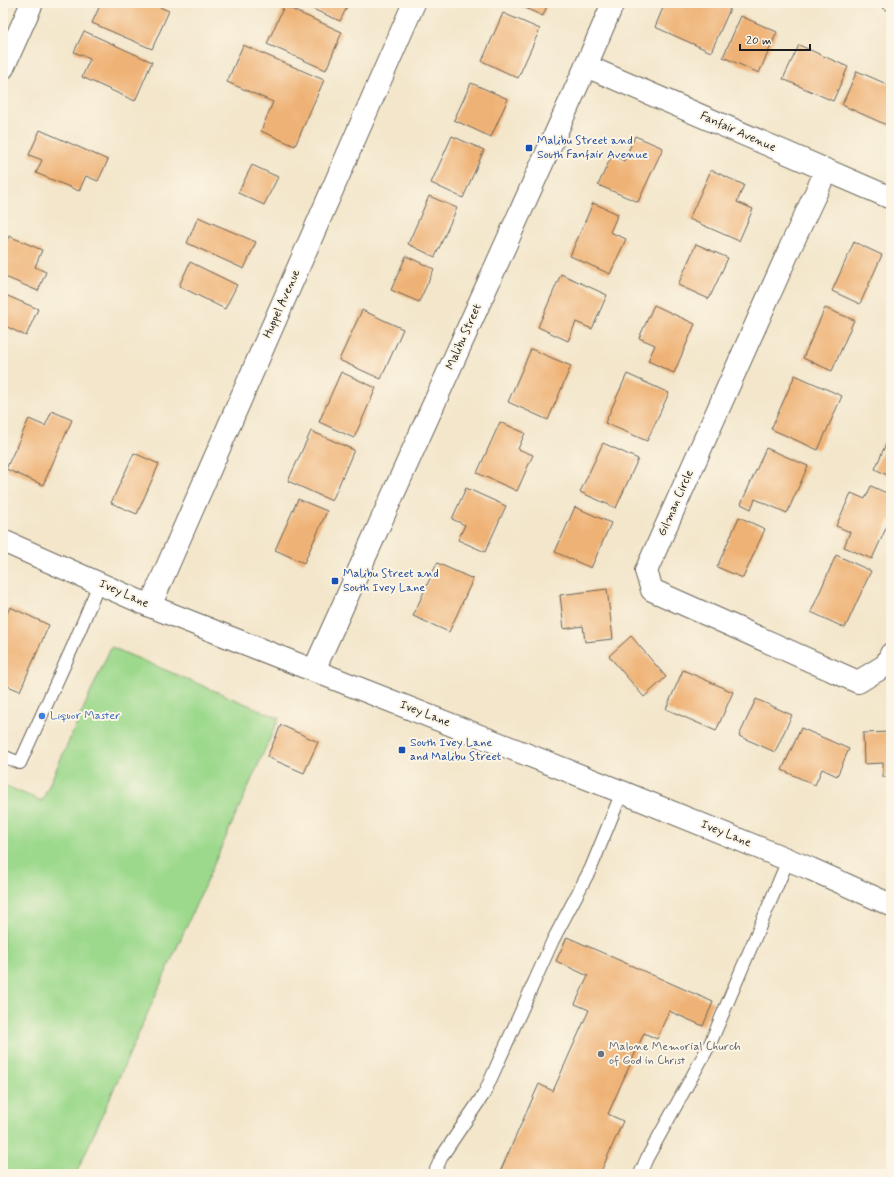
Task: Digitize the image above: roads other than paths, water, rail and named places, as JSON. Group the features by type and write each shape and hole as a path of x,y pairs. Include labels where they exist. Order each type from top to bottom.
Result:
{"street":[{"path":"3,68 32,3"},
{"name":"Huppel Avenue","path":"150,606 414,3"},
{"name":"Malibu Street","path":"314,670 613,3"},
{"name":"Fanfair Avenue","path":"586,66 891,198"},
{"name":"Gilman Circle","path":"826,171 646,570 652,590 858,682 886,665 891,654"},
{"name":"Ivey Lane","path":"3,541 150,606 622,792 788,860 891,905"}],"lane":[{"path":"3,756 20,763 73,646 99,584"},
{"path":"434,1174 442,1156 484,1094 553,940 591,868 622,792"},
{"path":"640,1174 647,1158 710,1044 788,860"}],"place":[{"name":"Malibu Street and South Fanfair Avenue","path":"529,148"},
{"name":"Malibu Street and South Ivey Lane","path":"335,581"},
{"name":"Liquor Master","path":"42,716"},
{"name":"South Ivey Lane and Malibu Street","path":"402,750"},
{"name":"Malone Memorial Church of God in Christ","path":"601,1054"}]}
